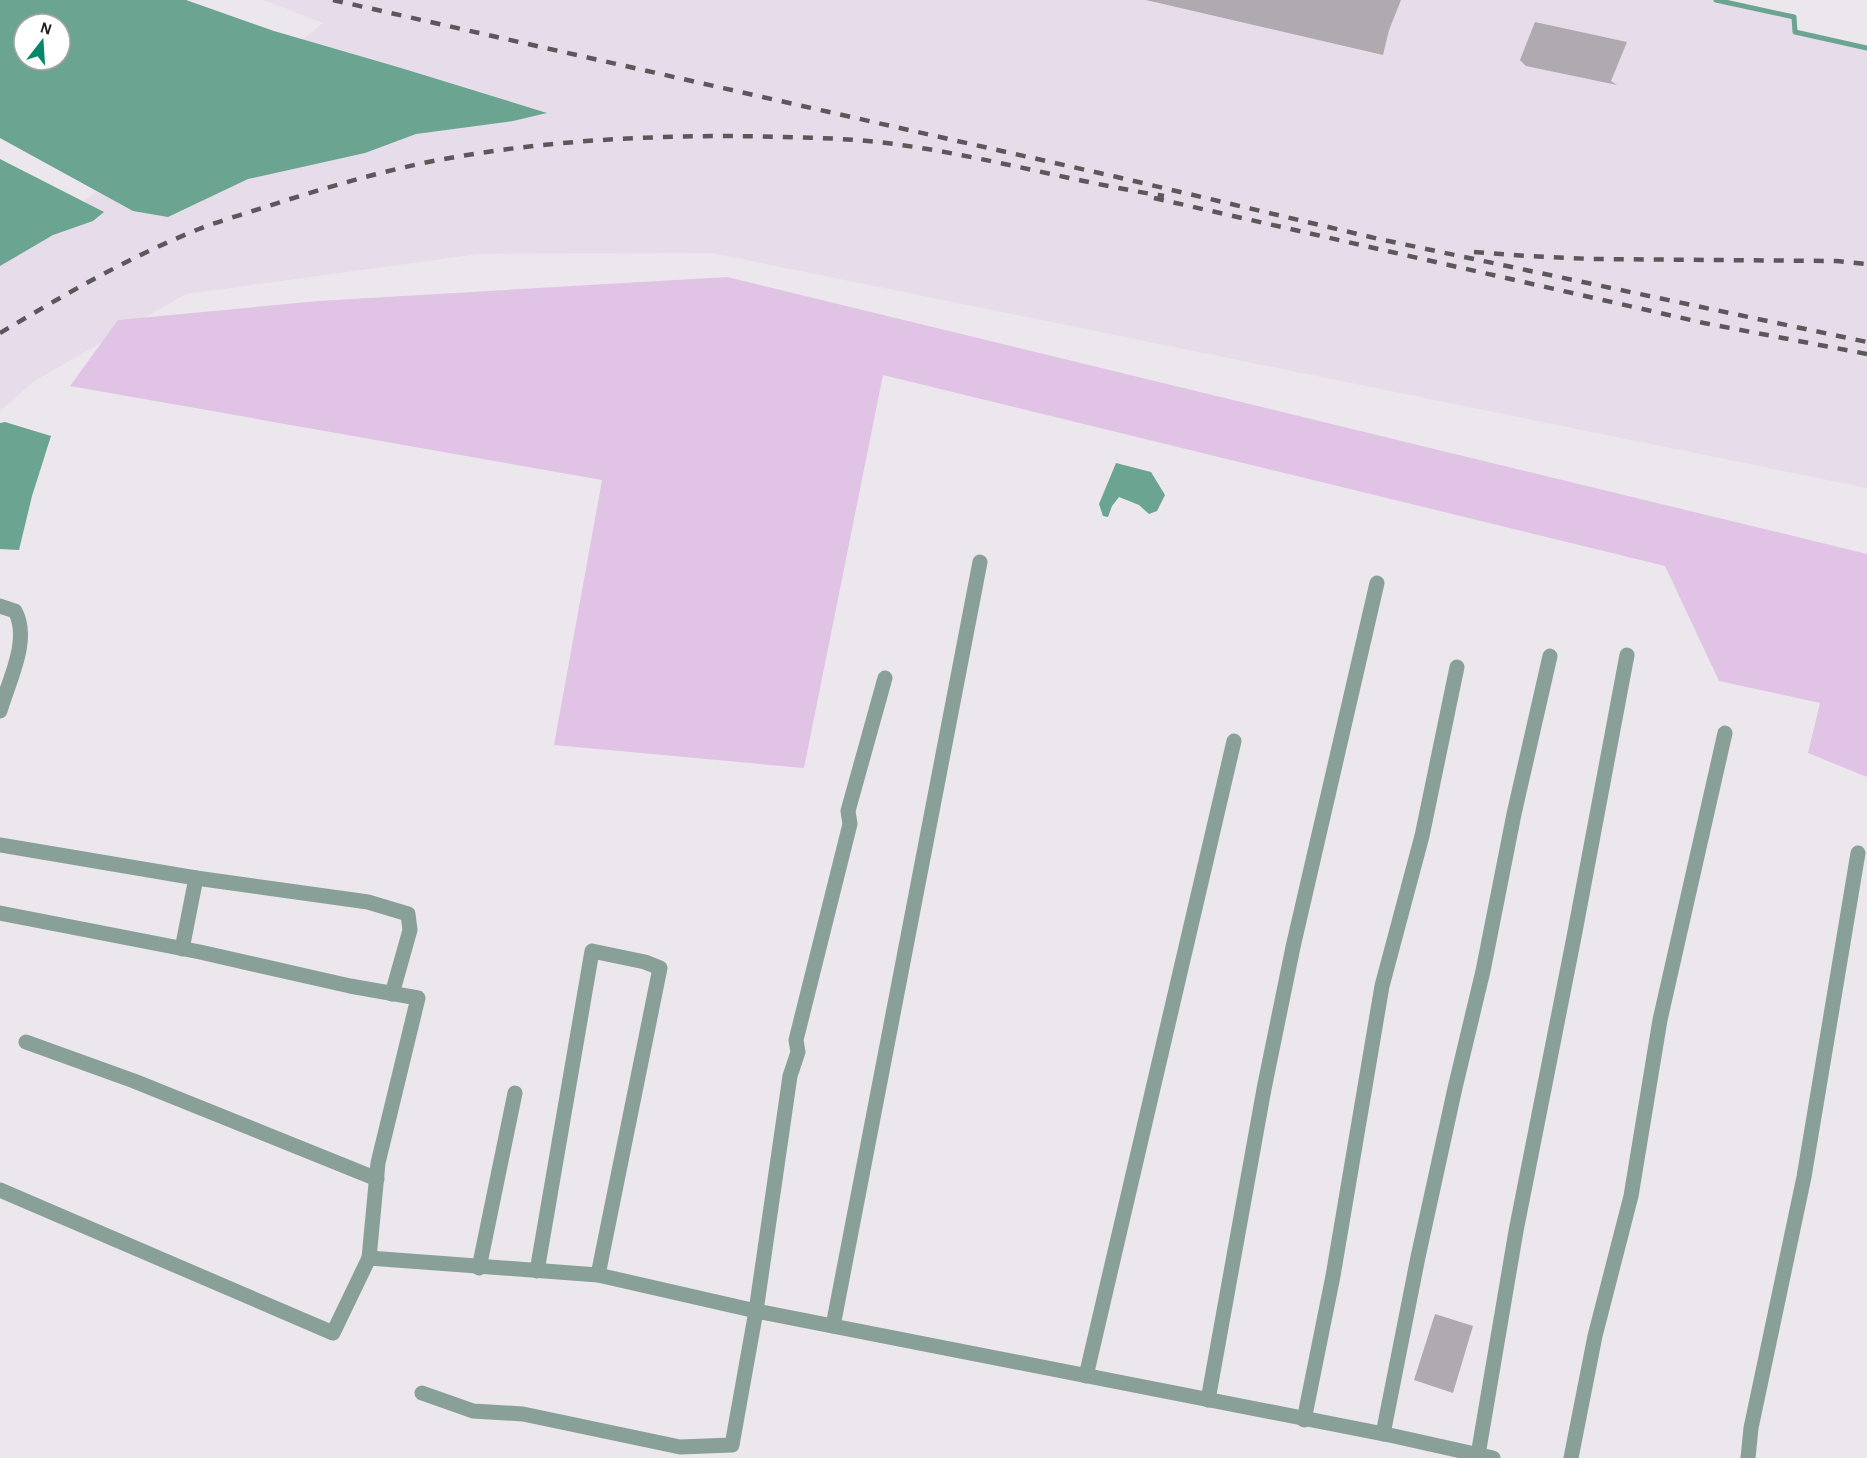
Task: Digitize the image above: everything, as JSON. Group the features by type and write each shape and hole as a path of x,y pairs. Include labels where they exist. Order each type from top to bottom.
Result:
{"street":[{"path":"833,1326 980,562"},
{"path":"1208,1400 1264,1089 1293,947 1377,583"},
{"path":"0,606 15,611 20,620 21,642 0,711"},
{"path":"1478,1455 1516,1231 1575,937 1627,655"},
{"path":"1383,1434 1418,1257 1455,1088 1484,971 1514,814 1550,656"},
{"path":"1304,1420 1333,1276 1382,986 1422,836 1457,667"},
{"path":"422,1393 473,1411 523,1414 680,1447 732,1445 756,1311 790,1076 798,1052 796,1040 850,824 848,811 885,678"},
{"path":"1571,1458 1595,1336 1631,1196 1660,1020 1725,733"},
{"path":"1086,1376 1234,741"},
{"path":"0,845 196,878 368,902 408,914 410,930 392,994"},
{"path":"1748,1458 1751,1428 1804,1177 1858,853"},
{"path":"182,949 196,878"},
{"path":"0,913 418,998 378,1163 369,1258 333,1332 0,1190"},
{"path":"537,1271 592,951 645,962 660,968 598,1275"},
{"path":"26,1042 134,1081 377,1179"},
{"path":"479,1268 516,1093"},
{"path":"369,1258 479,1268 598,1275 756,1311 1383,1434 1444,1453 1493,1458"}],"shaded area":[{"path":"0,0 186,0 274,31 547,113 513,121 416,134 365,153 248,179 168,217 133,211 0,138"},
{"path":"263,0 1716,0 1794,17 1795,32 1867,48 1867,488 712,253 478,254 186,294 33,382 0,411 0,261 250,82 323,23"},
{"path":"0,159 104,212 93,221 53,235 0,266"},
{"path":"727,277 1867,554 1867,777 1808,753 1820,703 1719,681 1665,566 883,375 804,768 554,745 602,480 70,386 118,320 318,301"},
{"path":"5,422 51,436 32,496 19,550 0,549 0,423"},
{"path":"1116,463 1151,472 1165,495 1157,511 1149,514 1139,505 1119,497 1108,517 1103,516 1099,504"}],"building":[{"path":"1146,0 1401,0 1389,30 1383,55"},
{"path":"1535,22 1627,42 1611,81 1617,85 1526,66 1520,60"},
{"path":"1435,1314 1473,1326 1453,1393 1414,1380"}],"waterway":[{"path":"1716,0 1794,17 1795,32 1867,48"}],"railway":[{"path":"333,0 1117,177 1379,239 1867,342"},
{"path":"0,333 122,264 214,223 386,172 461,156 529,147 596,140 699,136 860,140 950,153 1164,196"},
{"path":"1154,198 1704,323 1867,354"},
{"path":"1474,252 1592,259 1837,261 1867,264"}]}
